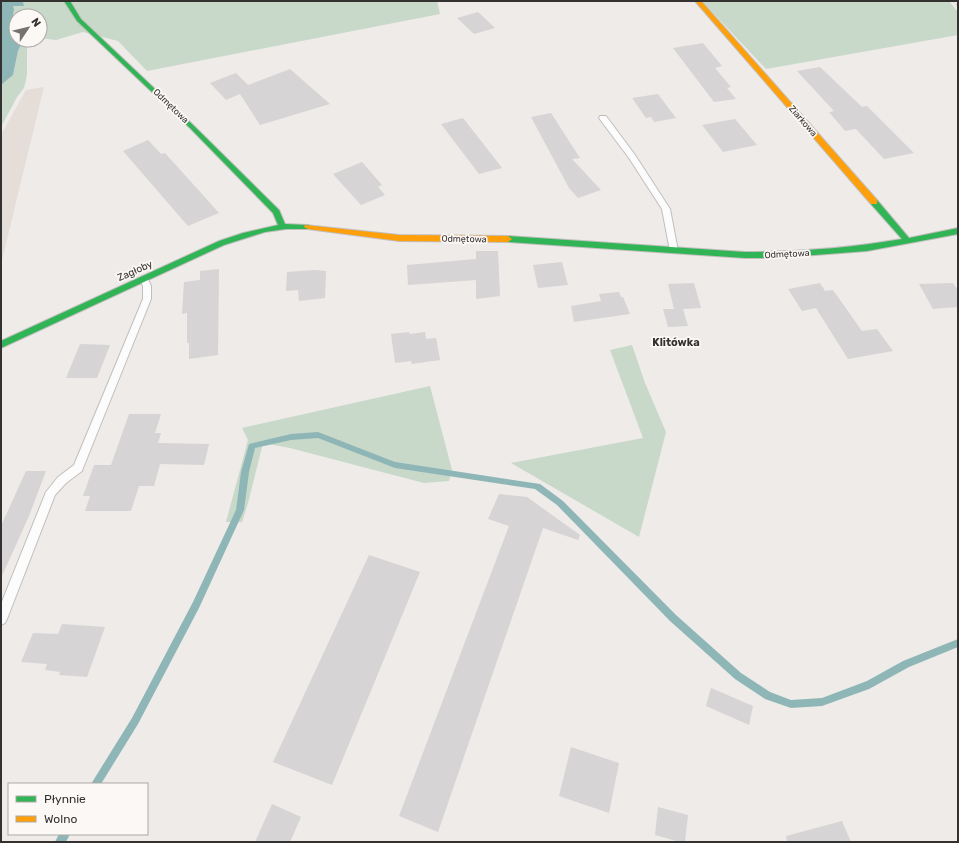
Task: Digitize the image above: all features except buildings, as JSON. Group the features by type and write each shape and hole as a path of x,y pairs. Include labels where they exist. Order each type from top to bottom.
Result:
{"street":[{"name":"Odmętowa","path":"67,1 79,20 192,127 276,212 282,226 315,228 363,235 399,238 506,240 745,255 776,255 867,248 958,232"},
{"name":"Ziarkowa","path":"698,1 908,242"},
{"name":"Zagłoby","path":"1,345 238,236 282,226"}],"lane":[{"path":"603,118 632,157 666,209 674,251"},
{"path":"1,619 51,492 62,480 78,468 147,299 147,286 144,279"}],"path":[{"path":"953,1 958,6"}],"shaded area":[{"path":"44,87 1,264 1,135 26,90"}],"green space":[{"path":"23,1 437,1 440,14 147,71 118,41 83,32 56,40 48,39 48,8 13,8 12,6 24,6"},
{"path":"702,1 949,1 958,12 958,35 766,69"},
{"path":"19,48 27,48 27,75 24,88 17,97 1,127 1,85 13,75"},
{"path":"632,345 645,383 666,432 639,537 511,463 643,438 610,350"},
{"path":"430,386 452,470 449,481 424,483 290,448 263,443 242,522 226,522 248,440 242,428"}],"water":[{"path":"1,1 23,1 24,6 13,6 14,8 8,8 8,48 19,48 13,75 1,85"}],"waterway":[{"path":"97,783 135,721 196,605 240,510 245,472 252,446 291,437 318,435 395,465 537,486 560,503 673,618 738,676 768,696 791,704 822,702 869,685 906,664 958,643"},
{"path":"60,842 64,835"}],"traffic: fast":[{"path":"67,1 79,20 192,127 276,212 282,227"},
{"path":"874,202 908,241"},
{"path":"1,345 221,243 243,235 265,230 286,227 308,227"},
{"path":"508,239 745,255 776,255 867,248 958,231"}],"traffic: slow":[{"path":"698,1 874,202"},
{"path":"308,227 399,238 508,239"}],"district":[{"name":"Klitówka","path":"676,342"}]}
